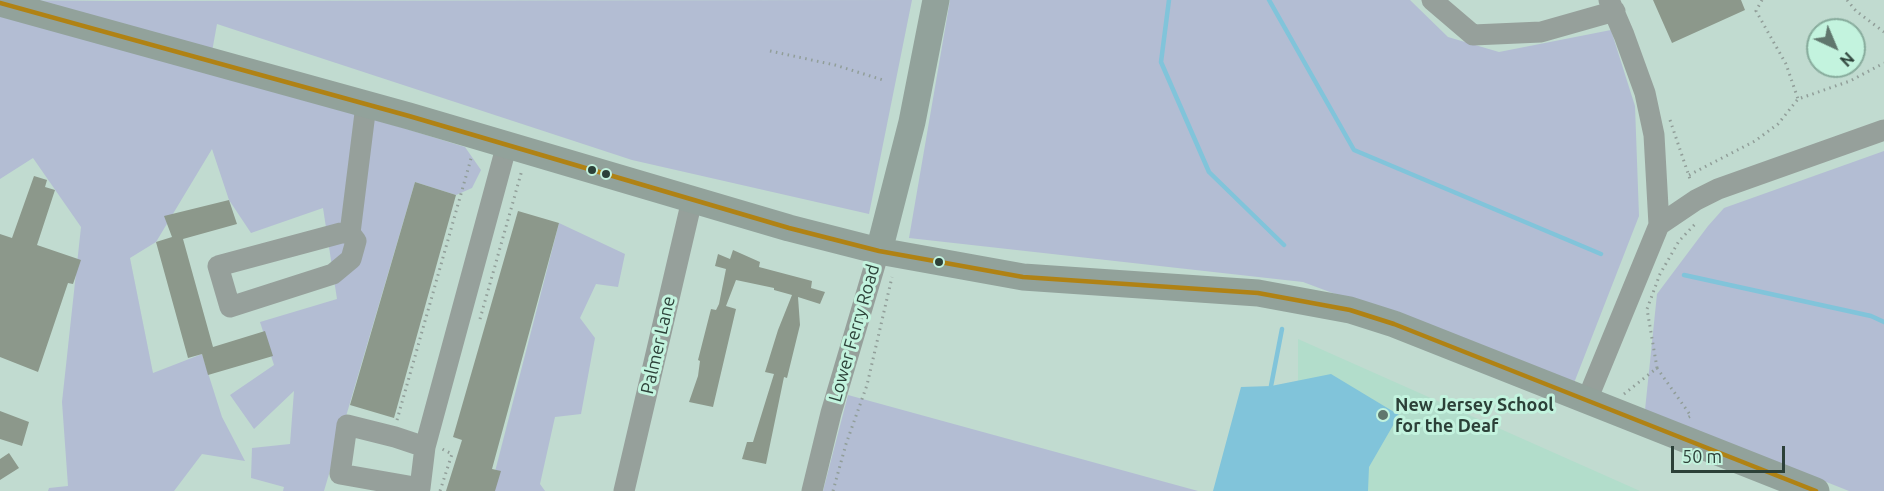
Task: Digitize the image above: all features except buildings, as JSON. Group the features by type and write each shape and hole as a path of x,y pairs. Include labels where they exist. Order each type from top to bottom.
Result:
{"main road":[{"name":"Lower Ferry Road","path":"879,251 912,122 936,0"},
{"path":"0,3 507,144 692,200 879,251 1023,277 1258,293 1350,310 1394,324 1816,491"}],"street":[{"path":"1431,0 1473,35 1541,32 1612,6 1645,93 1654,135 1659,225 1587,400"},
{"path":"350,233 341,233 219,266 230,307 333,274 351,259 356,241 350,233 366,105"},
{"path":"1659,225 1696,200 1718,189 1884,130"},
{"path":"435,446 507,144"},
{"name":"Palmer Lane","path":"624,491 692,200"},
{"name":"Lower Ferry Road","path":"812,491 831,413 879,251"}],"path":[{"path":"1762,0 1756,11 1786,64 1798,99"},
{"path":"1847,0 1856,11 1884,32"},
{"path":"770,51 835,65 883,80"},
{"path":"1689,175 1755,141 1778,124 1798,99 1850,81 1884,63"},
{"path":"396,422 473,153"},
{"path":"477,329 523,169"},
{"path":"833,491 846,444 867,386 892,278"},
{"path":"1657,368 1691,416 1664,431"},
{"path":"435,446 452,454 440,491"}],"shaded area":[{"path":"0,0 912,0 869,214 632,160 217,24 209,68 465,147 481,170 472,188 456,195 415,182 324,491 283,491 284,487 251,478 252,448 290,444 294,391 254,429 230,395 274,365 260,322 337,299 323,208 251,233 229,200 212,149 156,242 130,258 153,373 202,354 222,417 245,461 202,454 174,491 48,491 49,488 68,486 62,402 81,227 33,158 0,179"},
{"path":"950,0 1410,0 1448,37 1499,52 1611,30 1635,106 1639,216 1574,383 1303,282 909,238"},
{"path":"1884,151 1884,491 1849,491 1645,410 1657,294 1724,208"},
{"path":"559,223 625,254 618,287 596,284 580,318 595,338 581,414 555,417 540,484 545,491 490,491"},
{"name":"New Jersey School for the Deaf","path":"1298,339 1640,491 1298,491"},
{"path":"848,395 1198,491 823,491"}],"water":[{"path":"1331,374 1399,415 1369,467 1368,491 1213,491 1241,387 1271,386"}],"waterway":[{"path":"1169,0 1161,62 1209,172 1284,245"},
{"path":"1269,0 1354,150 1601,254"},
{"path":"1684,275 1871,316 1884,322"},
{"path":"1271,386 1282,329"}],"transit line":[{"path":"0,3 409,116 789,228 879,251 1023,277 1258,293 1350,310 1394,324 1816,491"}],"place":[{"name":"New Jersey School for the Deaf","path":"1383,415"}]}
